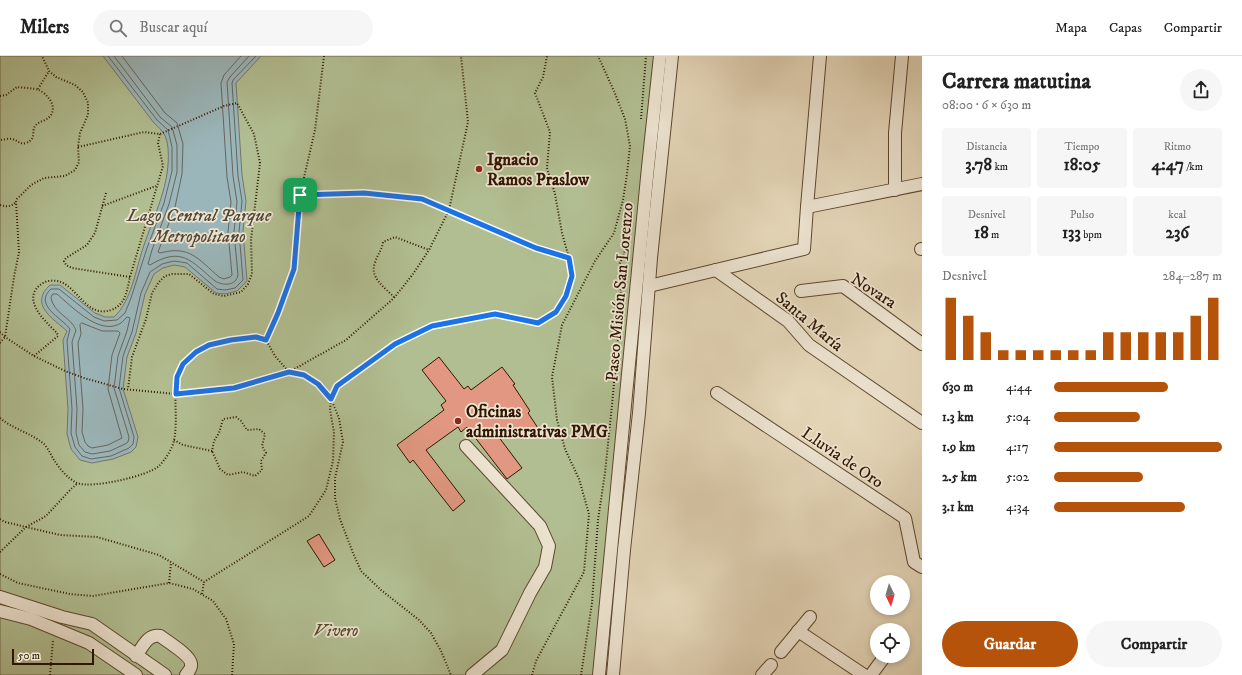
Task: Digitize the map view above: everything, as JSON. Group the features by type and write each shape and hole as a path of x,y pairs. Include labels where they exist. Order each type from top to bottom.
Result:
{"street":[{"name":"Paseo Misión San Lorenzo","path":"599,675 660,56"},
{"name":"Paseo Misión San Lorenzo","path":"613,675 672,56"},
{"path":"649,286 804,250 820,56"},
{"path":"895,190 895,133 902,56"},
{"path":"807,207 922,184"},
{"name":"Santa María","path":"716,270 788,321 808,345 922,423"},
{"name":"Novara","path":"801,291 843,286 922,344"},
{"name":"Lluvia de Oro","path":"717,393 905,518 914,562 922,567"},
{"path":"466,446 540,526 549,546 545,567 530,593 502,650 472,675"},
{"path":"0,597 62,617 92,624 165,675"},
{"path":"0,610 31,619 89,643 136,675"},
{"path":"782,652 810,617"},
{"path":"798,631 864,675"},
{"path":"136,656 150,637 160,636 189,658 191,664 186,675"},
{"path":"872,675 880,663"},
{"path":"762,675 771,665"}],"path":[{"path":"0,205 12,206 31,185 44,178 66,176 75,170 79,162 78,146 80,133 88,115 88,103 83,92 75,85 56,77 49,71 42,56"},
{"path":"266,340 278,313 294,269 300,195 315,130 324,56"},
{"path":"0,332 5,337 34,356 65,371 84,378 128,389 176,394 234,388 289,372 346,340 394,298 413,274 429,250 449,210 468,122 461,56"},
{"path":"202,594 204,582 309,516 326,490 333,461 334,432 330,410 331,399 337,386 395,344 432,326 495,314 538,323 556,312 566,296 572,276 555,194 547,168 550,132 535,93 543,77 547,56"},
{"path":"532,675 536,661 584,572 587,545 589,514 579,479 566,449 557,420 552,377 562,325 595,261 614,234 623,200 630,146 625,119 598,56"},
{"path":"641,119 646,56"},
{"path":"38,89 49,71"},
{"path":"0,96 6,95 17,87 38,89 49,98 52,108 52,114 48,118 36,124 32,140 26,143 21,143 12,138 0,140"},
{"path":"78,146 144,132 160,134 224,106 237,103 254,134 260,162 251,240 252,274 248,284 241,292 224,296 214,294 188,274 172,274 165,276 152,293 146,319 132,357 128,389"},
{"path":"34,356 58,336 57,333 39,314 34,305 33,296 37,288 44,282 52,280 60,282 91,308 100,312 114,309 122,304 163,166 158,143 160,134"},
{"path":"102,206 157,186"},
{"path":"106,193 95,234 87,245 66,258 64,261 66,265 72,268 130,277"},
{"path":"300,195 364,193 422,199 536,248 569,258"},
{"path":"0,343 5,337 19,252 16,202"},
{"path":"581,675 592,603 598,520 605,473 614,389 620,318 621,280 619,265 624,254 630,220"},
{"path":"394,298 376,278 374,264 382,250 383,242 395,237 429,250"},
{"path":"0,418 7,424 28,433 45,445 67,476 78,483 100,484 142,475 159,466 169,452 174,440 177,377 183,364 196,352 209,345 231,340 256,337 266,340 275,356 289,372 304,375 318,384 331,399 339,418 343,442 335,478 335,498 340,519 361,571 381,590 419,620 430,633 441,651 451,675"},
{"path":"236,416 247,430 259,429 264,434 262,446 266,453 261,461 262,470 255,476 243,472 228,475 220,469 212,451 214,441 219,433 223,419 236,416"},
{"path":"174,440 183,445 212,451"},
{"path":"0,552 26,527 46,516 78,483"},
{"path":"0,519 5,522 60,536 97,537 159,554 204,582"},
{"path":"169,583 172,562"},
{"path":"0,574 18,583 70,594 93,596 169,583 193,589 213,601 226,619 234,644 232,675"},
{"path":"50,675 54,629"}],"green space":[{"name":"Vivero","path":"0,56 654,56 596,675 0,675"}],"water":[{"name":"Lago Central Parque Metropolitano","path":"103,56 261,56 236,83 242,175 246,201 243,231 247,281 237,291 225,294 216,293 185,267 174,265 163,268 154,274 145,294 136,333 127,357 123,389 138,437 136,447 131,452 113,459 92,463 80,460 71,449 67,434 68,409 63,340 67,331 49,316 42,304 42,298 44,292 50,285 60,285 95,313 105,317 114,317 120,311 129,294 143,248 161,199 167,174 168,161 167,140 164,134"}],"building":[{"name":"Oficinas administrativas PMG","path":"439,357 464,389 468,386 471,390 502,367 515,384 513,385 530,411 528,413 538,428 521,439 512,426 498,436 522,468 507,479 467,427 461,432 458,427 426,450 465,501 453,511 413,460 410,463 397,445 444,410 441,405 446,401 422,370"},
{"path":"319,534 335,560 324,567 307,541"}],"place":[{"name":"Ignacio Ramos Praslow","path":"479,169"},
{"name":"Oficinas administrativas PMG","path":"458,421"}],"route":[{"path":"364,193 422,199 536,248 569,258 572,276 566,296 556,312 538,323 495,314 432,326 395,344 337,386 331,399 318,384 304,375 289,372 234,388 176,394 177,377 183,364 196,352 209,345 231,340 256,337 266,340 278,313 294,269 300,195 364,193"}]}
